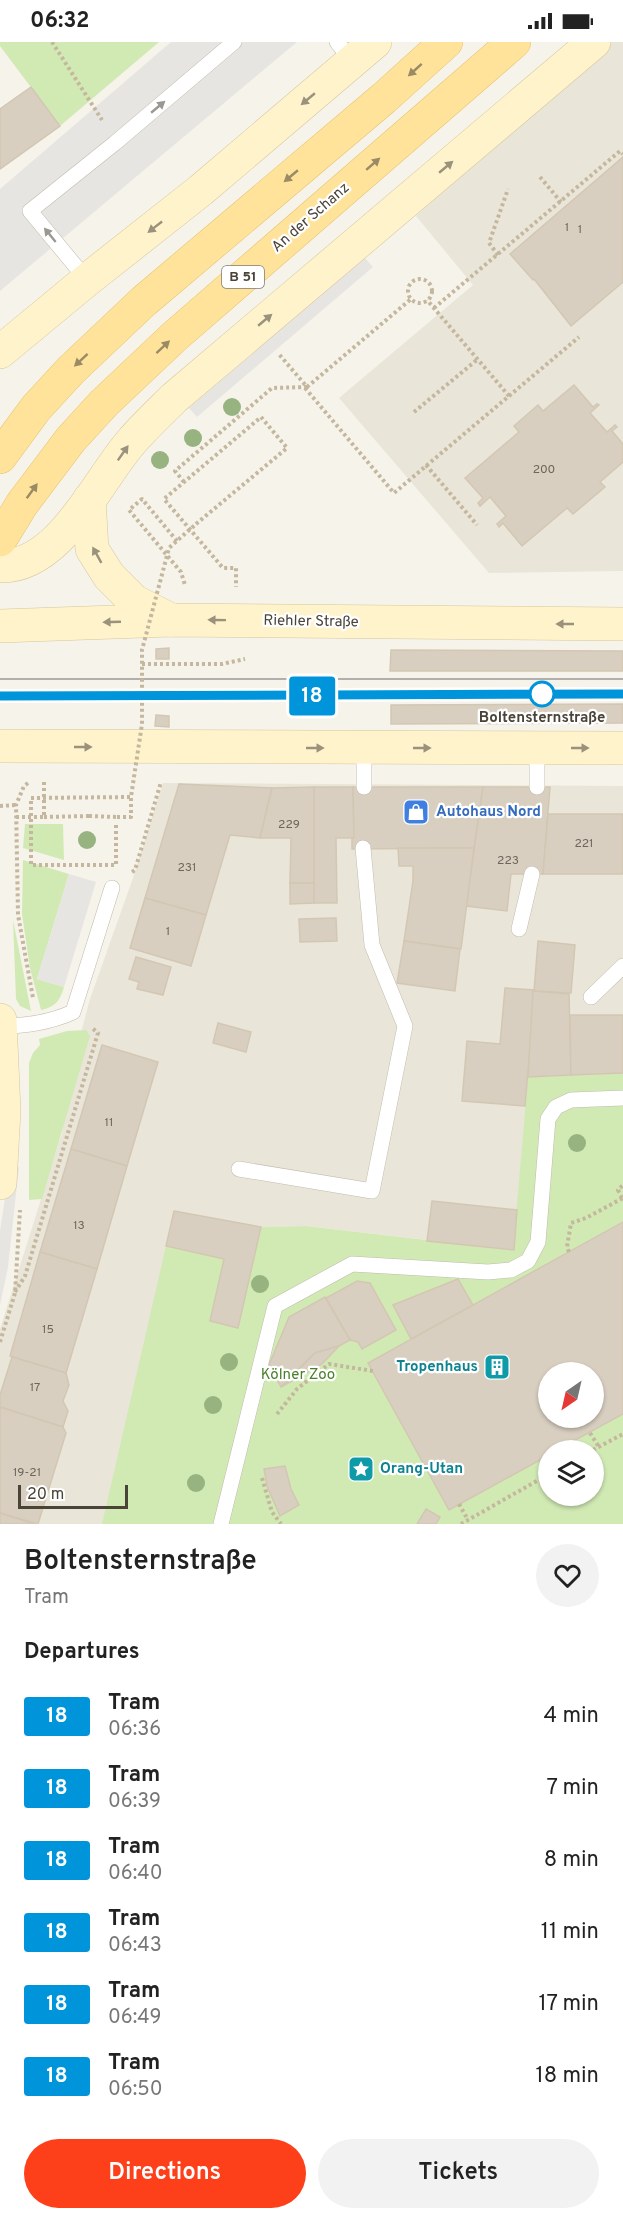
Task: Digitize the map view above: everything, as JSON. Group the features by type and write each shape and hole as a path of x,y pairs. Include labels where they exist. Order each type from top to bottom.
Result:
{"main road":[{"path":"0,457 36,408 71,370 144,301 446,42"},
{"name":"An der Schanz","path":"0,540 22,504 71,439 104,403 174,336 514,42"},
{"path":"0,566 37,556 63,534 131,442 174,398 594,42"},
{"path":"0,352 201,190 355,48"},
{"path":"89,500 92,549 110,576 134,601 171,620"},
{"name":"Riehler Straße","path":"0,626 171,620 623,624"},
{"path":"0,747 623,748"},
{"path":"0,1020 4,1111 0,1183"}],"lane":[{"path":"87,280 30,211 115,143 234,42"},
{"path":"364,748 364,787"},
{"path":"537,748 537,787"},
{"path":"239,1169 372,1191 405,1026 372,945 363,848"},
{"path":"519,929 532,874"},
{"path":"0,1027 56,1020 73,1012 112,888"},
{"path":"591,997 623,966"},
{"path":"222,1524 275,1306 352,1264 488,1272 511,1270 528,1261 538,1242 548,1119 556,1107 571,1100 623,1098"}],"path":[{"path":"52,42 86,93 115,143"},
{"path":"434,308 620,152 623,154"},
{"path":"540,177 561,202"},
{"path":"498,255 489,243 508,189"},
{"path":"421,279 425,280 431,287 428,300 419,303 411,299 408,295 409,285 421,279"},
{"path":"184,482 175,471 272,388 306,387 411,299"},
{"path":"428,300 509,396"},
{"path":"285,361 394,493 579,337"},
{"path":"414,412 478,359"},
{"path":"16,817 131,817 131,797 142,724 142,650 169,548 177,541 286,448 261,417 164,499 170,505 223,568"},
{"path":"426,465 477,525"},
{"path":"164,551 129,510 142,499 177,541"},
{"path":"142,664 222,664 245,659"},
{"path":"44,774 44,817"},
{"path":"17,851 16,805 24,786 34,779"},
{"path":"112,888 114,882 135,870 162,779"},
{"path":"116,825 116,865 31,865 31,798 131,797"},
{"path":"0,806 16,805"},
{"path":"0,1342 15,1293 25,1276 98,1033 73,1012"},
{"path":"569,1252 567,1247 571,1223 586,1218 623,1198 618,1191 623,1185"},
{"path":"276,1416 297,1389 329,1364 373,1371"},
{"path":"590,1432 594,1440"},
{"path":"604,1444 623,1434"},
{"path":"262,1476 262,1484 272,1512 281,1524"},
{"path":"460,1524 538,1480"},
{"path":"459,1504 468,1520"}],"shaded area":[{"path":"171,42 297,42 0,291 0,189"},
{"path":"603,42 623,42 623,571 489,573 339,398 473,285 416,216"},
{"path":"364,257 373,267 197,417 189,408"},
{"path":"163,783 623,786 623,1073 514,1250 306,1226 261,1227 102,1524 0,1524 0,1329 62,1133 72,1066 90,999 133,878"},
{"path":"69,874 96,882 64,987 37,979"},
{"path":"10,1166 19,1167 8,1267 0,1305 0,1231"}],"green space":[{"path":"0,42 159,42 60,126 0,46"},
{"path":"25,824 63,824 64,860 23,848"},
{"path":"23,860 69,874 37,979 64,987 56,1003 41,1010 30,968 22,914"},
{"path":"13,920 31,1011 20,1006 16,999"},
{"path":"86,1030 90,1036 42,1199 29,1200 29,1063 33,1053 40,1045 39,1039 67,1031"},
{"name":"Kölner Zoo","path":"623,1073 623,1524 102,1524 174,1211 261,1227 306,1226 513,1250 528,1077"}],"building":[{"path":"31,87 60,126 0,169 0,109"},
{"path":"623,157 623,282 571,326 534,279 510,254"},
{"path":"574,385 593,407 599,405 590,413 607,432 615,425 617,427 612,431 623,444 623,462 600,482 605,487 573,514 567,508 522,546 503,523 499,527 497,524 506,516 490,497 480,506 478,503 483,498 465,478 519,432 514,426 538,405 543,411"},
{"path":"169,648 169,659 156,659 156,649"},
{"path":"391,650 623,651 623,671 390,671"},
{"path":"623,704 623,723 391,724 391,705"},
{"path":"156,715 169,716 169,727 155,726"},
{"path":"179,784 272,788 260,838 230,835 206,915 145,898"},
{"path":"314,787 314,883 290,883 291,838 260,838 272,788"},
{"path":"314,787 353,787 354,838 336,838 337,903 314,903"},
{"name":"Autohaus Nord","path":"353,787 483,787 474,848 352,849 352,838 354,838"},
{"path":"483,787 550,787 543,874 511,874 507,911 466,906"},
{"path":"548,814 623,814 623,874 543,874"},
{"path":"398,848 474,848 461,949 404,941 413,866 399,866"},
{"path":"290,883 314,883 314,903 290,904"},
{"path":"145,898 206,915 191,966 130,948"},
{"path":"336,918 337,941 300,942 299,919"},
{"path":"404,941 460,949 455,991 397,983"},
{"path":"538,941 575,945 571,993 534,991"},
{"path":"136,957 171,967 163,995 137,989 139,982 129,979"},
{"path":"505,988 535,990 525,1106 462,1101 467,1041 500,1044"},
{"path":"533,991 569,994 571,1075 528,1077"},
{"path":"570,1015 623,1015 623,1073 571,1075"},
{"path":"218,1023 251,1032 246,1052 213,1043"},
{"path":"102,1045 158,1062 127,1166 71,1149"},
{"path":"71,1149 127,1166 97,1269 40,1252"},
{"path":"432,1201 517,1210 514,1250 427,1241"},
{"path":"174,1211 261,1227 238,1328 210,1321 224,1259 166,1246"},
{"name":"Tropenhaus","path":"623,1222 623,1414 604,1424 604,1362 538,1362 538,1428 597,1428 575,1440 538,1440 538,1461 449,1510 368,1363"},
{"path":"40,1252 97,1269 66,1373 10,1356"},
{"path":"458,1279 473,1305 411,1339 393,1305"},
{"path":"357,1281 370,1283 396,1330 362,1349 358,1342 350,1340 326,1298"},
{"path":"325,1297 350,1340 315,1353 281,1387 269,1365 289,1317"},
{"path":"339,1346 322,1364 281,1387 315,1353"},
{"path":"12,1357 66,1373 69,1385 63,1401 68,1411 63,1427 0,1407 0,1395"},
{"path":"0,1407 63,1427 66,1433 38,1524 0,1513"},
{"path":"285,1466 291,1489 299,1505 280,1516 267,1486 264,1469"},
{"path":"426,1509 440,1517 436,1524 417,1524"},
{"path":"0,1513 34,1524 0,1524"}],"tram line":[{"path":"0,679 623,679"},
{"path":"0,696 623,694"},
{"name":"18","path":"0,696 623,694"}],"place":[{"name":"Boltensternstraße","path":"542,694"},
{"name":"Autohaus Nord","path":"416,812"},
{"name":"Tropenhaus","path":"497,1367"},
{"name":"Orang-Utan","path":"361,1469"}]}
